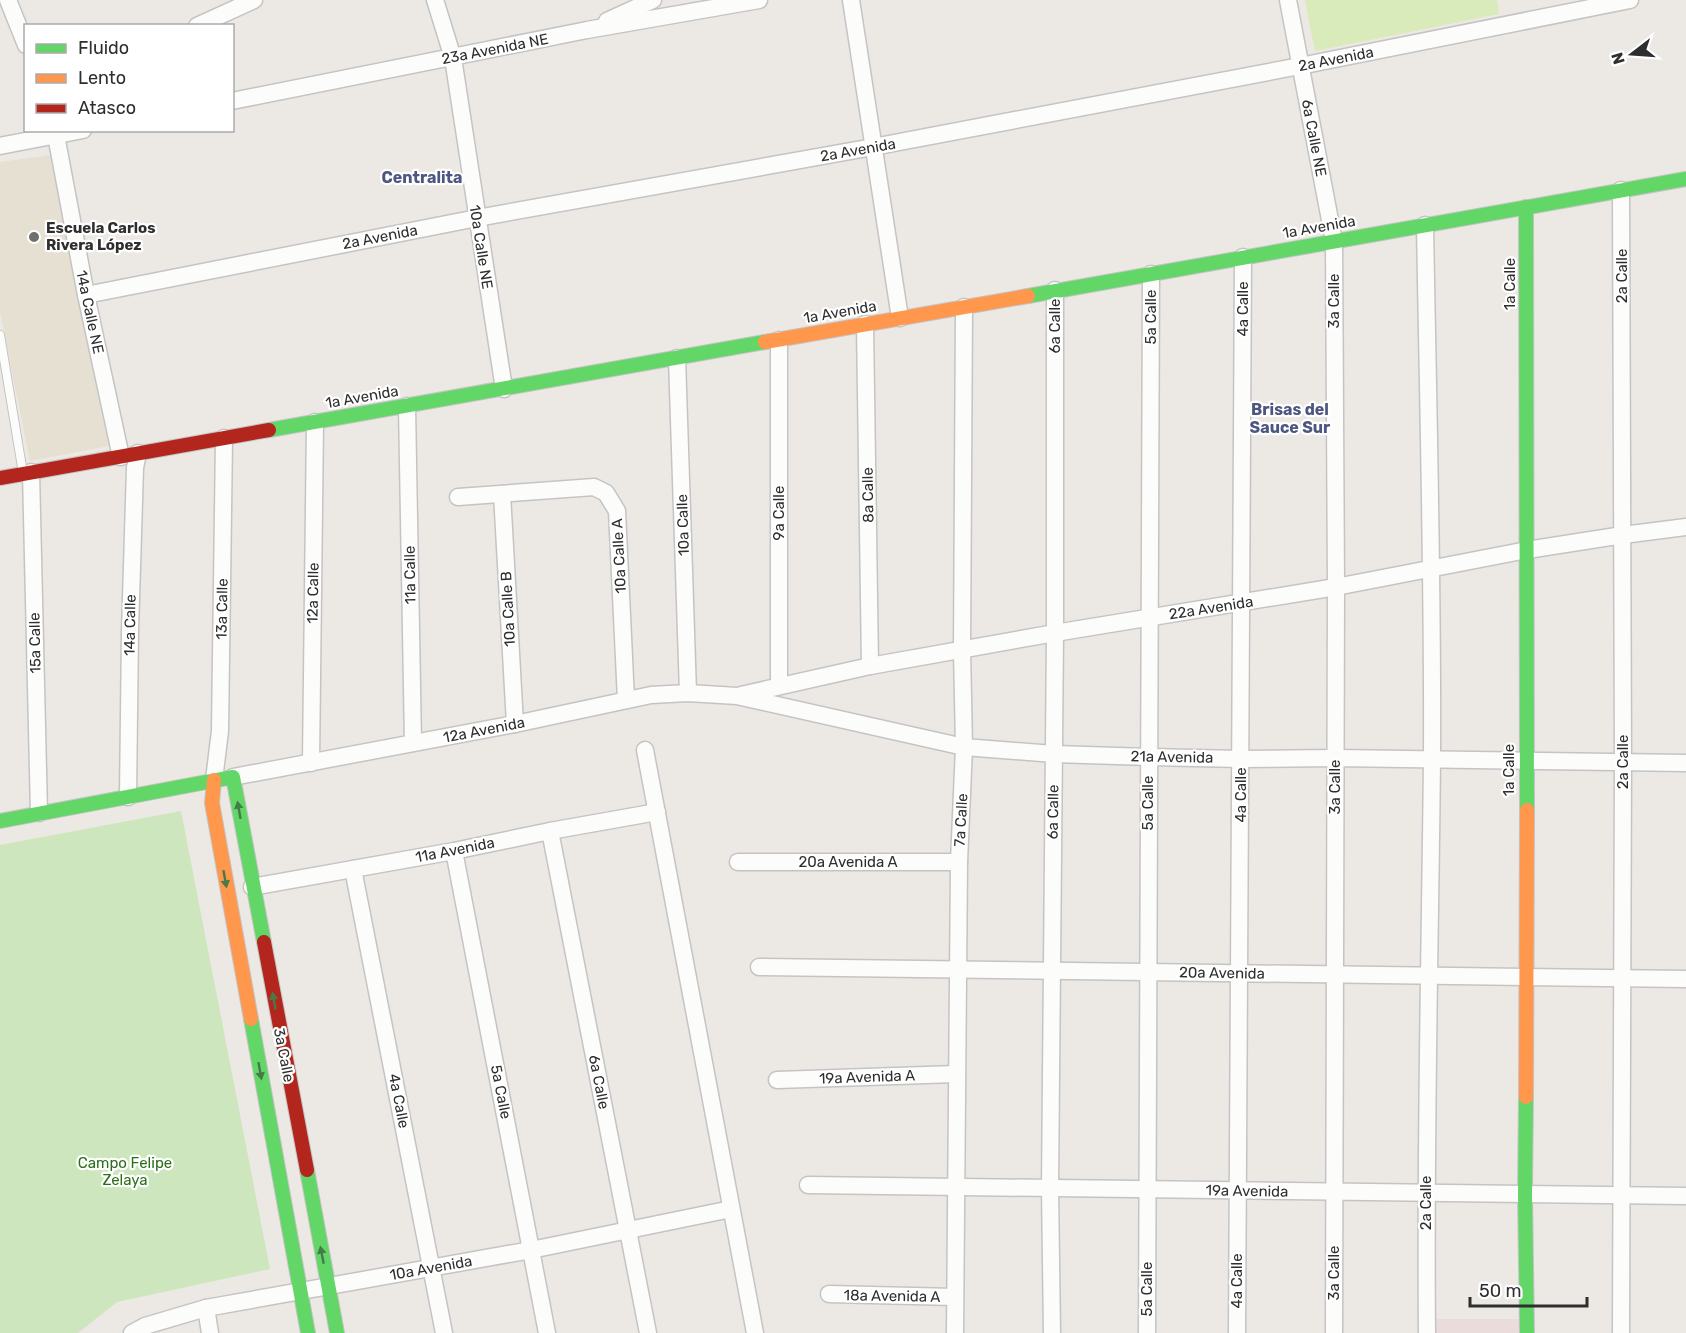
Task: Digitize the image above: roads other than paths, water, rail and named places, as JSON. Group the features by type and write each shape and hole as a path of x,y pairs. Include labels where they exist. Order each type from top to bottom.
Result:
{"street":[{"path":"8,0 24,40"},
{"path":"201,24 254,0"},
{"name":"10a Calle NE","path":"435,0 453,58 504,388"},
{"path":"587,30 653,0"},
{"name":"23a Avenida NE","path":"234,101 587,30 759,0"},
{"path":"851,0 900,318"},
{"name":"6a Calle NE","path":"1288,0 1334,241"},
{"name":"2a Avenida","path":"86,295 477,218 873,147 1300,66 1630,0"},
{"path":"0,146 56,133"},
{"name":"14a Calle NE","path":"56,133 86,295 121,456"},
{"name":"1a Avenida","path":"0,478 1686,178"},
{"name":"2a Calle","path":"1621,190 1623,535 1621,1333"},
{"name":"1a Calle","path":"1526,207 1525,1194 1527,1333"},
{"name":"2a Calle","path":"1425,225 1432,759 1426,1193 1427,1333"},
{"name":"3a Calle","path":"1334,241 1336,587 1334,1333"},
{"name":"4a Calle","path":"1237,1333 1243,257"},
{"name":"5a Calle","path":"1147,1333 1151,274"},
{"name":"6a Calle","path":"1052,1333 1050,1188 1055,633 1055,290"},
{"name":"7a Calle","path":"955,1333 959,862 964,747 962,650 964,307"},
{"name":"8a Calle","path":"865,324 870,666"},
{"name":"9a Calle","path":"779,340 779,686"},
{"name":"10a Calle","path":"677,358 688,693"},
{"name":"11a Calle","path":"407,406 413,743"},
{"name":"12a Calle","path":"311,763 315,422"},
{"name":"13a Calle","path":"214,780 220,731 224,438"},
{"name":"14a Calle","path":"128,797 130,608 135,468 138,453"},
{"name":"15a Calle","path":"27,473 39,813"},
{"name":"10a Calle A","path":"458,497 594,487 606,493 612,500 617,511 626,700"},
{"name":"10a Calle B","path":"502,494 515,724"},
{"name":"22a Avenida","path":"737,696 870,666 1055,633 1336,587 1527,550 1686,528"},
{"name":"12a Avenida","path":"233,777 515,724 651,695 688,693 737,696"},
{"name":"21a Avenida","path":"737,696 964,747 1054,754 1241,759 1335,758 1686,763"},
{"path":"645,750 755,1333"},
{"path":"0,821 233,777"},
{"name":"3a Calle","path":"233,777 337,1333"},
{"name":"3a Calle","path":"214,780 212,803 308,1333"},
{"name":"11a Avenida","path":"252,887 657,812"},
{"name":"6a Calle","path":"550,831 648,1333"},
{"name":"5a Calle","path":"454,851 547,1333"},
{"name":"20a Avenida A","path":"738,862 959,862"},
{"name":"4a Calle","path":"353,869 444,1333"},
{"name":"20a Avenida","path":"759,967 1686,980"},
{"name":"19a Avenida A","path":"777,1080 956,1074"},
{"name":"19a Avenida","path":"808,1185 1686,1197"},
{"name":"10a Avenida","path":"132,1333 145,1326 206,1308 531,1250 731,1209"},
{"name":"18a Avenida A","path":"829,1294 955,1297"},
{"path":"206,1308 210,1333"}],"lane":[{"path":"0,335 27,473"}],"place":[{"name":"Escuela Carlos Rivera López","path":"34,237"}],"district":[{"name":"Centralita","path":"422,177"},
{"name":"Brisas del Sauce Sur","path":"1290,418"}],"park label":[{"name":"Campo Felipe Zelaya","path":"125,1172"}]}
